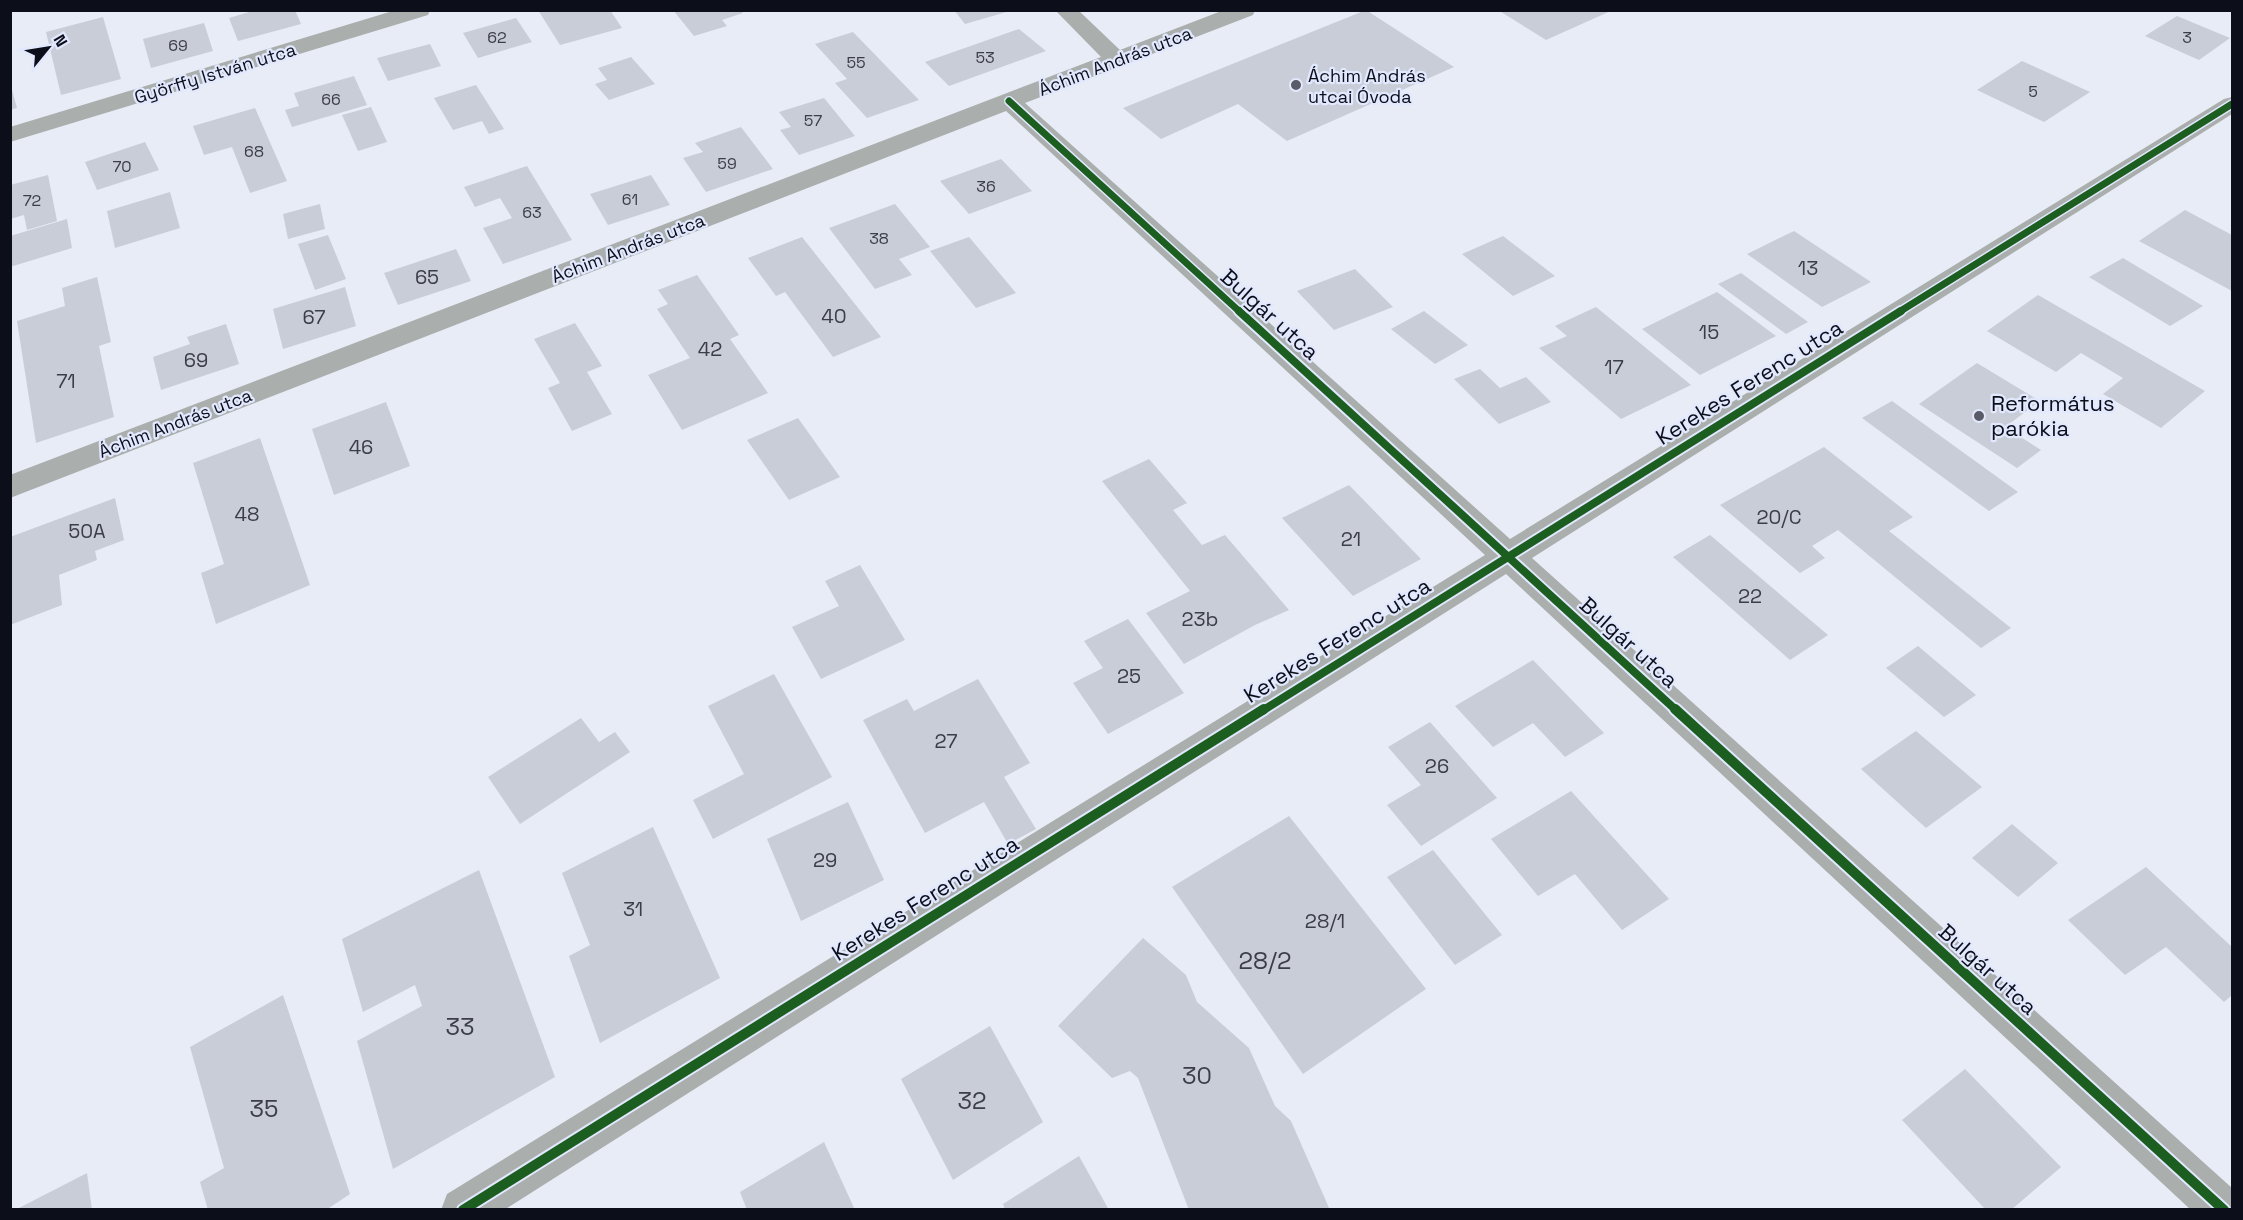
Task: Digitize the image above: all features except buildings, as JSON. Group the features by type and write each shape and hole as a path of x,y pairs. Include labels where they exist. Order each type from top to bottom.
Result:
{"street":[{"name":"Györffy István utca","path":"10,135 420,10"},
{"path":"1065,10 1117,60"},
{"name":"Áchim András utca","path":"10,487 1245,10"},
{"name":"Bulgár utca","path":"1009,101 1506,557 2224,1209"},
{"name":"Kerekes Ferenc utca","path":"463,1209 2232,105"}],"cycle path":[{"path":"1009,101 2224,1210"},
{"path":"463,1210 2232,104"}],"place":[{"name":"Áchim András utcai Óvoda","path":"1296,85"},
{"name":"Református parókia","path":"1979,416"}]}
